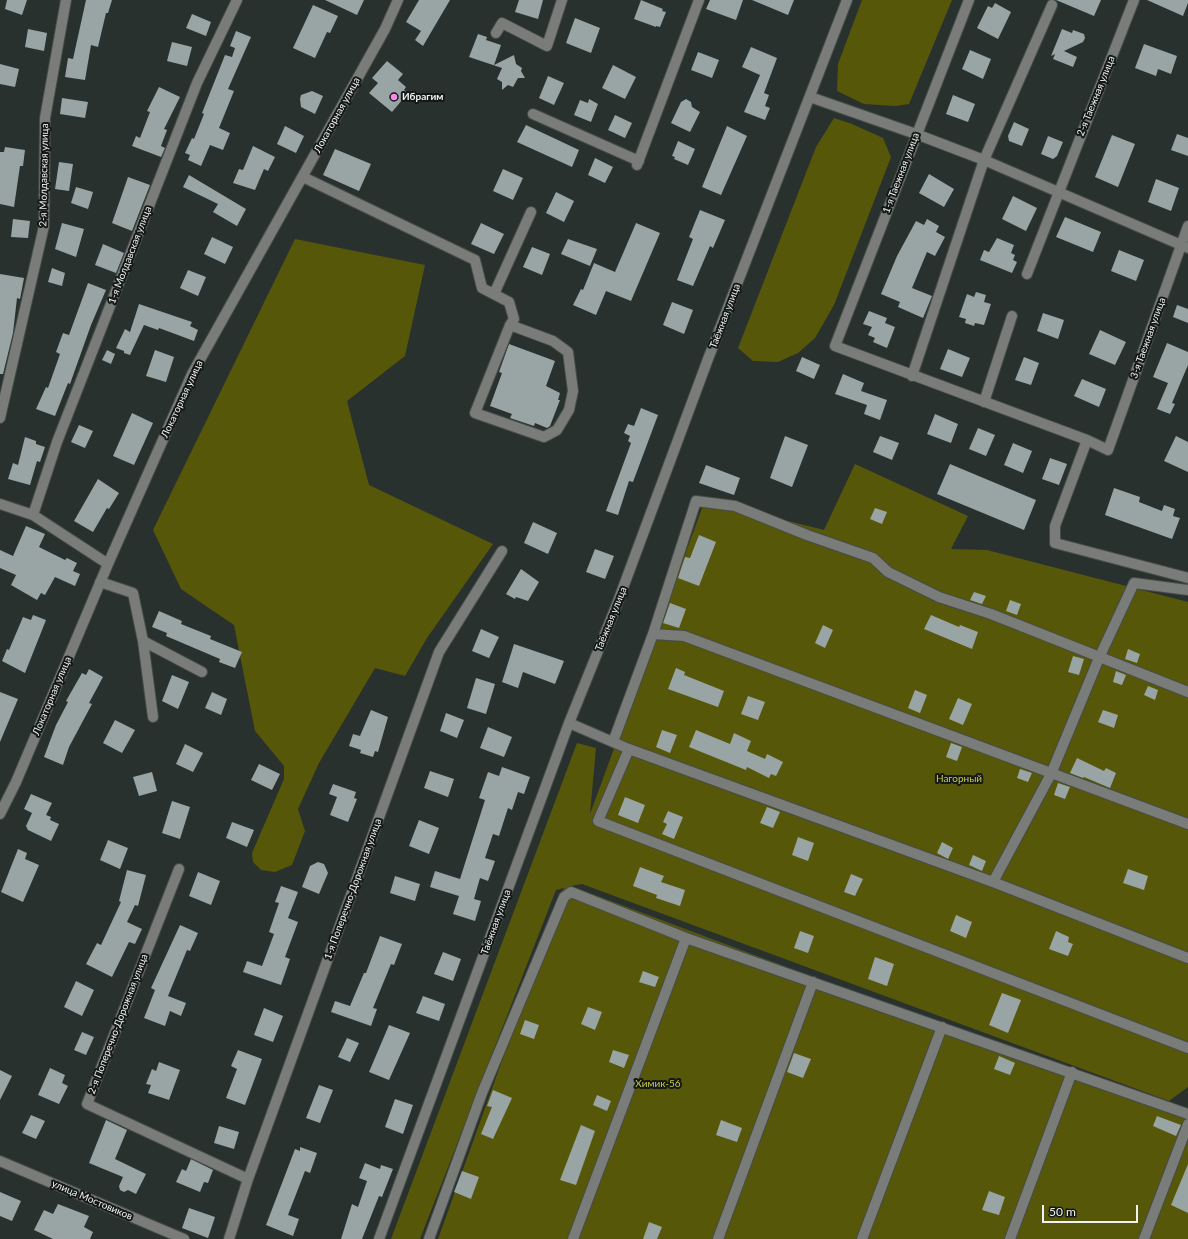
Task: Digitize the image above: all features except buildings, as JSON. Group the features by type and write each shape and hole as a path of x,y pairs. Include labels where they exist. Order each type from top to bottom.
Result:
{"street":[{"name":"2-я Молдавская улица","path":"0,418 2,398 44,226 45,118 66,0"},
{"name":"1-я Молдавская улица","path":"33,515 60,435 197,83 237,0"},
{"name":"Локаторная улица","path":"0,814 16,782 100,582 192,374 385,29 398,0"},
{"path":"496,34 502,23 547,46 562,0"},
{"path":"533,114 638,163 699,0"},
{"name":"Таёжная улица","path":"379,1239 568,723 617,604 708,359 847,0"},
{"name":"1-я Таежная улица","path":"912,376 835,346 969,0"},
{"name":"2-я Таежная улица","path":"1027,274 1058,191 1134,0"},
{"path":"1052,5 984,160 912,376 1088,440 1055,526 1055,543 1188,578"},
{"path":"810,97 916,134 984,160 1184,246"},
{"path":"303,177 475,260 482,288 509,302 514,319 510,325 475,413 544,437 557,430 569,410 573,391 568,352 552,341 510,325"},
{"path":"494,294 531,212"},
{"name":"3-я Таежная улица","path":"1088,440 1108,450 1184,246 1188,226"},
{"path":"984,402 1012,316"},
{"path":"613,742 653,634 696,501 735,506 806,535 873,558 888,572 939,597 991,614 1188,692"},
{"path":"0,504 33,515 108,564"},
{"name":"1-я Поперечно-Дорожная улица","path":"229,1239 248,1178 439,652 502,551"},
{"path":"100,582 133,593 143,641 153,717"},
{"path":"992,882 1051,774 1099,658 1134,583 1188,590"},
{"path":"653,634 684,636 1188,824"},
{"path":"143,641 202,672"},
{"path":"568,723 629,749 992,882 1188,958"},
{"path":"629,749 598,821 1188,1048"},
{"name":"2-я Поперечно-Дорожная улица","path":"179,869 87,1104 248,1178"},
{"path":"429,1239 482,1093 564,897 571,892 686,938 1072,1072 1188,1114"},
{"path":"573,1239 686,938"},
{"path":"718,1239 813,982"},
{"path":"862,1239 942,1027"},
{"path":"1010,1239 1072,1072"},
{"path":"1144,1239 1188,1124"},
{"name":"улица Мостовиков","path":"0,1161 184,1239"}],"green space":[{"path":"862,0 952,0 909,104 896,106 864,104 837,91 838,64"},
{"path":"834,118 852,124 883,138 891,157 834,305 815,338 798,353 778,362 753,361 738,348 816,147"},
{"path":"295,239 425,265 405,356 347,401 369,485 493,544 427,638 405,676 375,668 319,763 298,809 305,831 292,865 275,872 261,870 253,862 252,853 284,779 284,766 255,731 234,625 181,589 153,530"},
{"path":"855,464 968,516 951,549 987,550 1188,602 1188,1087 1169,1101 582,884 571,886 1188,1118 1188,1239 438,1239 564,888 556,890 420,1239 391,1239 577,743 596,748 590,814 705,500 824,530"}],"place":[{"name":"Ибрагим","path":"394,97"}],"park label":[{"name":"Нагорный","path":"959,779"},
{"name":"Химик-56","path":"658,1084"}]}
